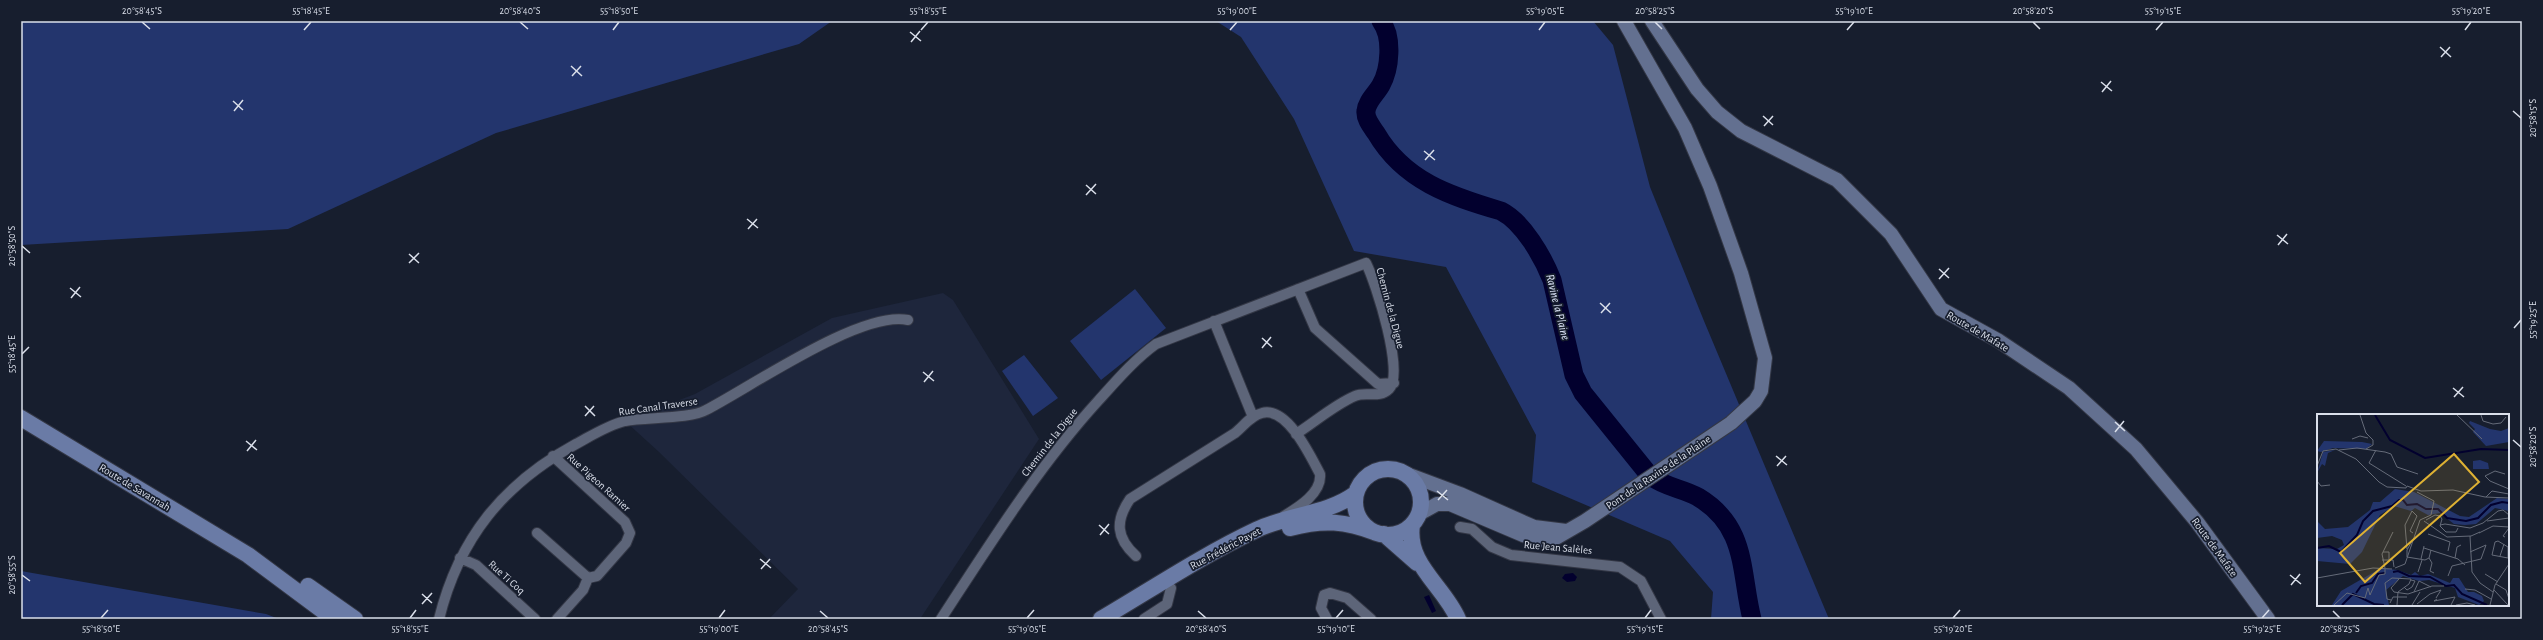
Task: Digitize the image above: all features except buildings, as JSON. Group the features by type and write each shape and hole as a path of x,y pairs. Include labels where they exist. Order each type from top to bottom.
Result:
{"main road":[{"name":"Pont de la Ravine de la Plaine","path":"1415,519 1443,503 1472,513 1523,535 1540,540 1554,538 1585,521 1731,423 1755,402 1761,391 1765,358 1741,273 1710,186 1685,128 1624,21"},
{"name":"Route de Mafate","path":"1652,21 1697,89 1717,112 1741,131 1837,180 1891,234 1941,309 1999,342 2069,388 2136,449 2197,522 2268,619"},
{"name":"Route de Savannah","path":"21,418 248,555"},
{"path":"1426,571 1380,534 1366,527 1359,518 1355,506 1356,494 1361,483 1369,474 1381,469 1393,469 1460,494 1534,527 1561,531 1570,530"},
{"path":"1404,473 1411,478 1420,491 1422,503 1415,519 1412,549 1426,571 1443,592 1458,619"},
{"name":"Rue Frédéric Payet","path":"1101,619 1224,546 1269,524 1334,507 1356,494"},
{"path":"1380,534 1401,532 1415,519"},
{"name":"Rue Frédéric Payet","path":"1120,619 1171,588 1269,534 1298,526 1341,522 1380,534"},
{"path":"248,555 329,617"},
{"path":"248,555 291,575 354,619"}],"street":[{"name":"Chemin de la Digue","path":"941,619 1039,473 1070,432 1136,358 1156,344 1366,264 1373,276 1390,342 1395,372 1394,383"},
{"path":"1298,289 1315,328 1378,384 1394,383"},
{"name":"Rue Canal Traverse","path":"439,619 446,590 460,558 494,508 519,481 553,456 604,429 625,421 704,412 841,333 897,318 908,320"},
{"path":"1214,321 1253,417"},
{"path":"1296,434 1346,400 1357,395 1378,394 1385,392 1394,383"},
{"path":"1378,384 1378,394"},
{"path":"1136,556 1125,546 1120,529 1122,513 1130,499 1235,433 1253,417 1262,413 1279,415 1296,434 1320,474 1321,481 1307,499 1291,511 1269,524"},
{"name":"Rue Pigeon Ramier","path":"553,456 625,522 629,528 629,538 626,543 597,576 588,578 583,590 557,619"},
{"path":"1460,494 1472,513 1472,529 1460,527"},
{"name":"Rue Jean Salèles","path":"1472,529 1492,547 1511,554 1620,567 1642,581 1661,619"},
{"path":"537,533 588,578"},
{"name":"Rue Ti Coq","path":"460,558 476,565 535,619"},
{"path":"1144,619 1167,604 1171,588"},
{"path":"1327,619 1322,608 1324,595 1330,592 1347,598 1368,619"}],"shaded area":[{"path":"21,21 832,21 799,44 496,133 288,229 21,245"},
{"path":"1216,21 1593,21 1613,45 1650,187 1704,321 1829,619 1711,619 1713,592 1670,541 1532,482 1536,435 1446,267 1354,251 1294,119 1241,37"},
{"path":"1135,289 1166,328 1101,380 1070,341"},
{"path":"943,293 953,300 1039,439 920,619 769,619 798,589 659,452 625,421 695,394 832,318"},
{"path":"1024,355 1058,398 1033,416 1002,371"},
{"path":"21,571 266,614 279,619 21,619"},
{"path":"1573,573 1577,577 1575,581 1567,582 1562,578 1565,574"},
{"path":"1429,595 1436,611 1432,613 1424,597"}],"waterway":[{"name":"Ravine la Plaine","path":"1381,21 1385,28 1389,44 1389,53 1384,78 1370,101 1366,111 1371,126 1387,150 1414,175 1446,192 1501,211 1517,223 1531,241 1538,251 1552,280 1574,375 1583,393 1650,476 1662,483 1698,497 1714,509 1726,522 1734,536 1739,552 1752,619"}]}
